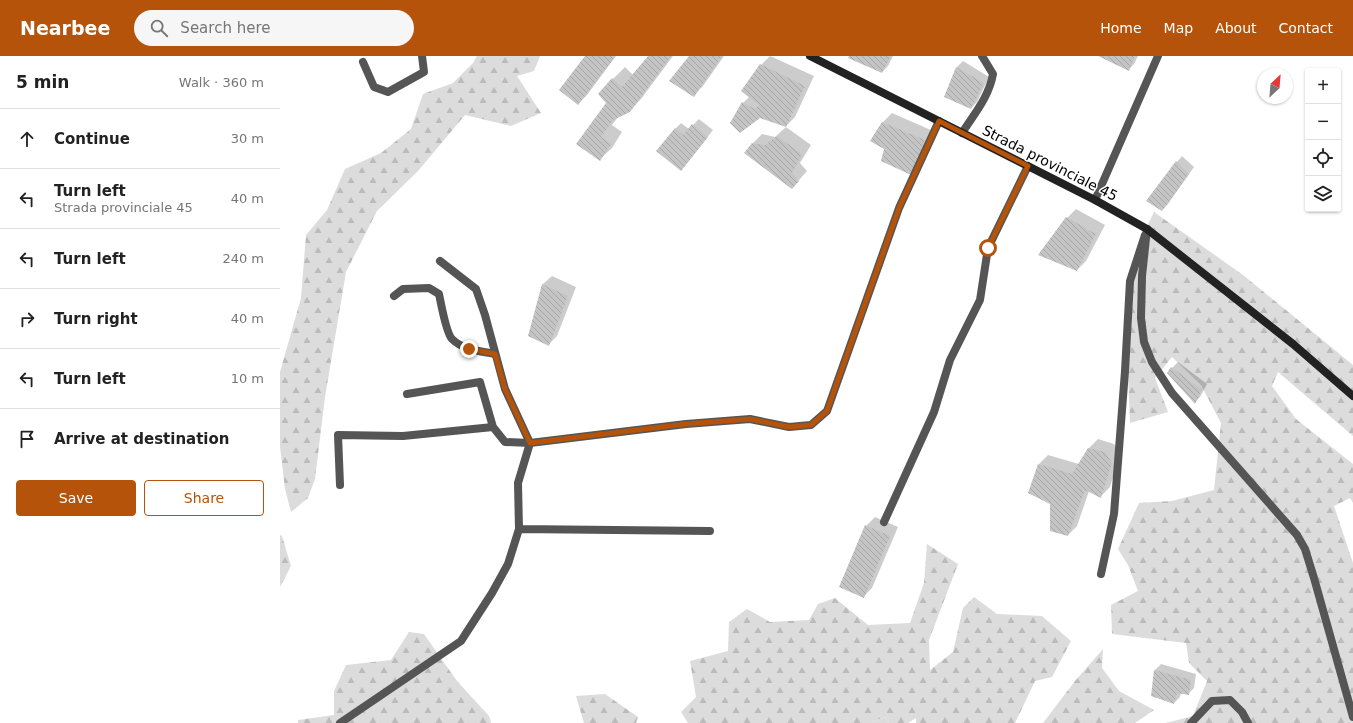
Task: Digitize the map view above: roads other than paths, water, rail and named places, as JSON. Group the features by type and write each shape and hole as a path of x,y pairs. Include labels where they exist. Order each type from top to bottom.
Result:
{"main road":[{"name":"Strada provinciale 45","path":"810,56 1095,200 1147,228 1293,344 1353,396"}],"street":[{"path":"363,62 374,88 388,92 424,72 422,56"},
{"path":"962,133 983,101 990,86 993,74 982,56"},
{"path":"1095,200 1158,56"},
{"path":"407,394 480,382 493,427 505,442 530,443 686,424 750,419 789,427 811,425 827,411 899,208 939,121"},
{"path":"884,522 934,412 950,360 980,300 988,248 1028,166"},
{"path":"1101,574 1114,514 1130,282 1147,228"},
{"path":"1147,228 1142,276 1141,318 1144,342 1152,362 1172,394 1297,535 1305,549 1353,717"},
{"path":"340,723 461,641 492,593 508,564 519,529 518,483 530,443 505,389 485,315 476,289 440,261"},
{"path":"394,296 403,289 429,288 439,294 451,338 469,349 495,354"},
{"path":"340,485 338,435 403,436 493,427"},
{"path":"519,529 710,531"},
{"path":"1191,723 1212,701 1230,700 1242,712 1248,723"}]}
